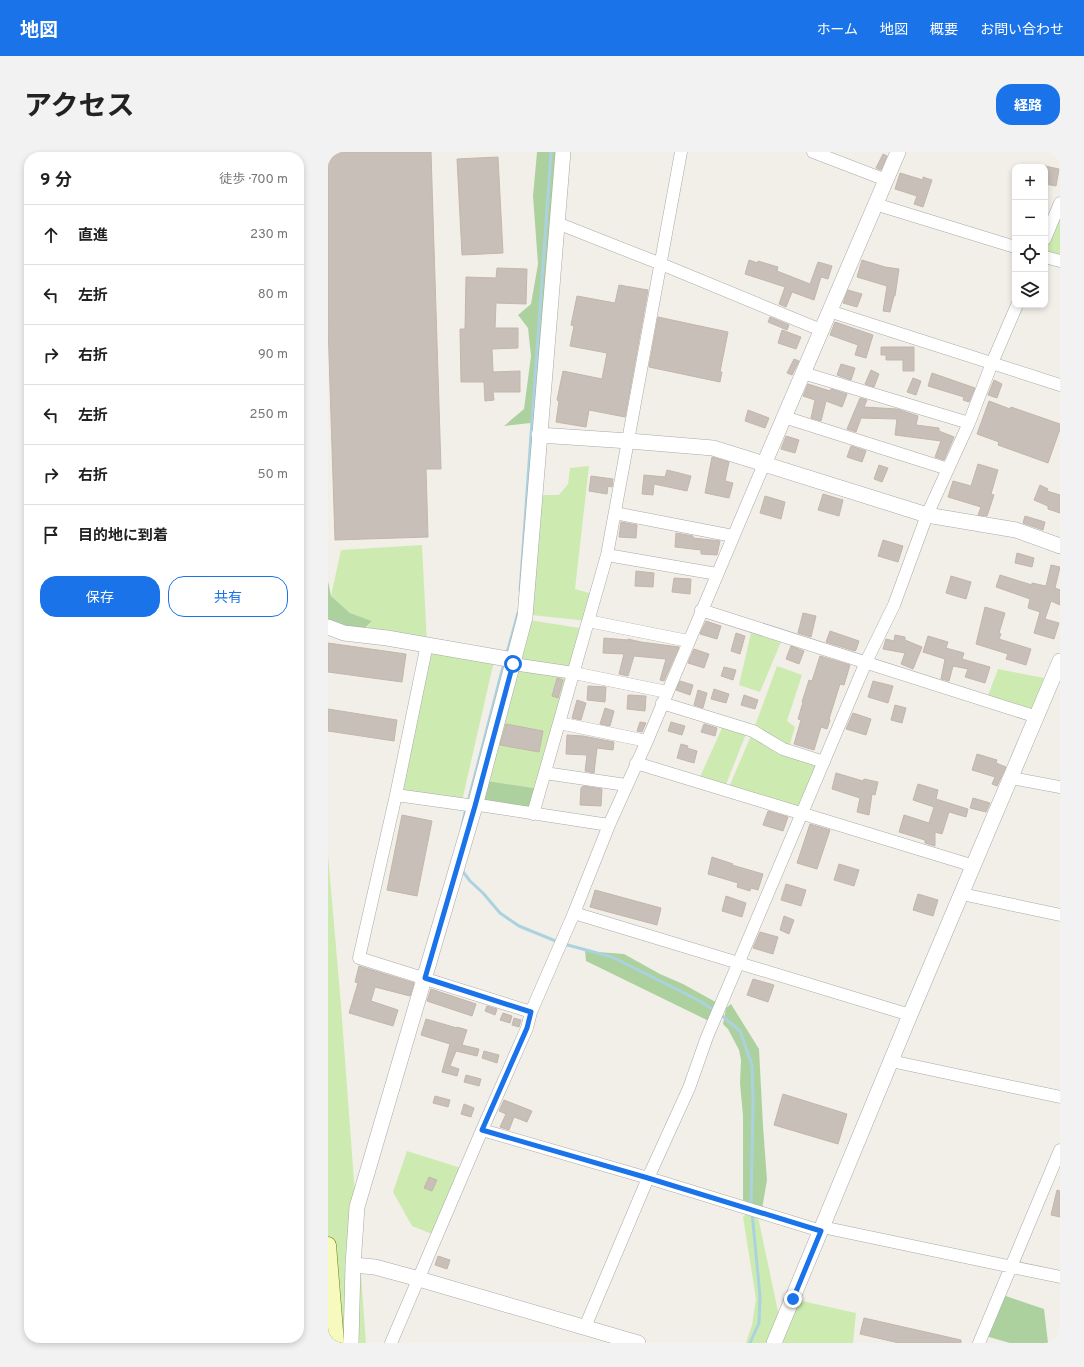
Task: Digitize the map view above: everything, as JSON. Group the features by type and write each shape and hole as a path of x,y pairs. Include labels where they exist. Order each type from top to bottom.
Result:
{"main road":[{"path":"328,1245 336,1343"}],"street":[{"path":"351,1343 353,1265 357,1208 475,806 525,617 563,152"},
{"path":"533,814 607,555 681,152"},
{"path":"813,152 886,180"},
{"path":"391,1343 527,1028 531,1012 574,913 626,785 898,152"},
{"path":"1046,236 1060,203"},
{"path":"875,204 1012,246"},
{"path":"558,223 821,330"},
{"path":"1048,258 1060,261"},
{"path":"586,1327 648,1178 688,1088 707,1037 866,662 894,605 928,515 969,423 992,363 1016,308"},
{"path":"829,311 1060,384"},
{"path":"803,373 969,423"},
{"path":"784,417 948,469"},
{"path":"539,435 713,448 928,515 1016,530 1060,546"},
{"path":"615,513 733,536"},
{"path":"607,555 716,574"},
{"path":"701,610 1037,716"},
{"path":"588,621 688,641"},
{"path":"328,627 344,633 427,644 574,673 665,697 753,731 783,749 824,762"},
{"path":"427,644 396,795 359,958 531,1012"},
{"path":"774,1343 910,1015 1037,716 1057,676 1060,661"},
{"path":"559,723 646,741"},
{"path":"636,764 974,866"},
{"path":"545,773 626,785"},
{"path":"1011,778 1060,788"},
{"path":"396,795 475,806 479,805 609,825"},
{"path":"962,894 1060,915"},
{"path":"574,913 910,1015"},
{"path":"891,1061 1060,1096"},
{"path":"482,1130 821,1229 1012,1266 1060,1277"},
{"path":"979,1343 1060,1150"},
{"path":"353,1265 375,1267 586,1327 615,1340 638,1343"}],"green space":[{"path":"537,152 563,152 540,422 504,426 524,409 531,356 528,328 518,315 531,304 538,264 533,196"},
{"path":"1060,208 1060,258 1048,254 1048,233"},
{"path":"589,466 575,589 596,595 588,621 531,615 540,495 559,495 568,484 570,468"},
{"path":"422,545 427,644 361,635 372,621 350,613 331,596 341,550"},
{"path":"328,581 331,596 350,613 372,621 358,635 328,627"},
{"path":"529,620 586,629 540,789 481,780"},
{"path":"751,633 781,642 760,692 739,685"},
{"path":"430,645 494,661 462,801 397,791"},
{"path":"777,666 802,675 787,721 795,727 788,751 824,762 803,811 729,787 753,731"},
{"path":"998,669 1044,678 1032,711 987,698"},
{"path":"722,728 746,734 725,787 699,779"},
{"path":"481,780 540,789 533,814 476,802"},
{"path":"328,855 341,1005 366,1343 328,1343"},
{"path":"585,951 624,954 721,1005 713,1023 586,961"},
{"path":"731,1004 759,1049 767,1180 762,1209 743,1200 743,1116 740,1083 741,1060 739,1050 728,1029 723,1024 726,1008"},
{"path":"407,1151 461,1168 437,1236 412,1226 393,1192"},
{"path":"757,1212 779,1316 768,1343 746,1343 752,1325 756,1299 743,1217 747,1213"},
{"path":"1000,1294 1044,1309 1048,1343 1010,1343 982,1335"},
{"path":"793,1299 856,1313 853,1343 774,1343"}],"building":[{"path":"328,152 431,152 441,469 426,469 428,537 335,540 328,324"},
{"path":"883,154 887,156 881,170 876,168"},
{"path":"498,157 503,253 462,255 457,159"},
{"path":"1048,167 1059,169 1056,186 1048,185"},
{"path":"900,173 923,180 923,177 932,180 923,207 914,204 917,196 895,189"},
{"path":"749,260 778,267 777,271 810,284 818,262 832,266 828,279 821,277 814,300 792,292 786,307 779,304 785,287 745,274"},
{"path":"862,260 885,267 899,269 895,296 890,312 883,311 887,286 857,277"},
{"path":"497,268 527,269 526,304 496,303 495,328 518,328 518,348 492,349 493,372 520,371 520,392 493,392 494,400 485,401 484,382 461,382 460,329 465,329 466,277 496,278"},
{"path":"619,285 648,290 625,417 589,410 586,427 556,422 559,401 557,400 563,371 602,379 607,353 570,346 574,326 571,325 577,296 615,303"},
{"path":"848,290 862,294 857,307 843,303"},
{"path":"658,317 728,332 720,372 722,372 720,382 649,367"},
{"path":"770,317 789,325 787,330 768,322"},
{"path":"835,322 873,335 866,358 855,355 858,345 830,335"},
{"path":"782,330 801,337 796,349 778,343"},
{"path":"881,347 914,347 914,371 903,371 903,360 886,360 886,355 881,355"},
{"path":"794,359 799,361 792,375 787,373"},
{"path":"841,364 855,368 851,380 837,375"},
{"path":"871,370 879,374 874,387 865,384"},
{"path":"932,373 975,388 969,402 963,400 964,397 928,386"},
{"path":"913,378 921,381 916,395 907,392"},
{"path":"994,380 1002,384 997,398 988,395"},
{"path":"808,384 830,391 831,389 847,394 842,407 826,401 821,421 811,418 815,400 803,396"},
{"path":"860,398 867,400 864,407 897,409 918,416 916,425 939,428 939,431 954,437 944,460 935,457 941,441 895,435 897,419 861,418 856,432 847,429"},
{"path":"989,401 1060,424 1060,429 1048,463 998,445 999,442 977,434"},
{"path":"748,410 769,418 765,428 745,421"},
{"path":"786,436 799,440 795,453 781,449"},
{"path":"851,446 866,451 862,462 847,457"},
{"path":"712,457 729,462 725,481 733,483 729,498 705,493"},
{"path":"978,464 998,470 991,494 994,495 987,516 978,515 981,507 948,497 953,481 971,486"},
{"path":"879,465 888,468 882,482 874,479"},
{"path":"667,470 691,476 687,491 654,484 653,495 642,494 644,475 665,477"},
{"path":"591,476 613,479 612,487 608,486 607,494 589,491"},
{"path":"1040,485 1048,489 1047,491 1060,495 1060,513 1048,509 1048,506 1034,500"},
{"path":"823,494 843,500 839,516 818,510"},
{"path":"765,496 785,502 781,519 760,513"},
{"path":"1025,516 1045,522 1043,530 1023,523"},
{"path":"621,522 637,525 636,538 619,537"},
{"path":"676,533 693,536 693,538 720,541 717,555 701,554 701,550 675,547"},
{"path":"883,540 903,546 898,562 878,556"},
{"path":"1017,553 1034,558 1032,567 1015,563"},
{"path":"1051,565 1060,567 1055,588 1060,590 1060,605 1051,601 1045,619 1059,623 1054,639 1034,633 1040,612 1028,608 1030,599 996,587 1000,575 1032,585 1032,583 1046,586"},
{"path":"636,571 654,573 653,587 635,586"},
{"path":"951,576 971,582 966,599 946,593"},
{"path":"674,578 691,579 690,594 672,592"},
{"path":"985,607 1005,613 999,633 1001,634 999,639 1031,649 1026,665 1006,659 1008,654 976,644"},
{"path":"803,613 816,616 811,637 798,633"},
{"path":"706,621 721,626 717,639 700,634"},
{"path":"830,631 859,641 856,650 855,651 826,642"},
{"path":"736,633 745,636 740,654 731,651"},
{"path":"895,635 905,637 905,640 922,647 913,669 901,664 905,653 883,649 886,639 894,641"},
{"path":"928,636 948,642 946,648 964,653 962,659 990,667 985,683 965,677 968,669 953,666 949,681 941,679 945,659 923,652"},
{"path":"604,638 628,639 679,647 664,681 660,680 666,659 634,656 628,676 619,674 624,654 603,653"},
{"path":"328,643 406,654 402,682 328,672"},
{"path":"791,646 804,651 799,664 786,659"},
{"path":"694,649 709,654 704,668 688,663"},
{"path":"820,656 850,665 844,685 840,684 827,729 821,727 814,750 794,744 801,720 798,719 802,702 809,680 812,681"},
{"path":"724,667 736,670 733,680 721,676"},
{"path":"557,678 563,680 558,698 552,696"},
{"path":"680,681 693,685 690,695 676,690"},
{"path":"873,681 893,686 888,703 868,697"},
{"path":"588,686 606,687 605,702 587,700"},
{"path":"714,689 729,694 726,703 711,699"},
{"path":"698,690 707,693 703,708 694,705"},
{"path":"628,695 646,696 645,711 627,709"},
{"path":"744,695 758,700 755,709 741,705"},
{"path":"577,700 586,703 581,720 572,718"},
{"path":"895,705 906,708 902,723 891,720"},
{"path":"605,708 614,711 610,726 600,724"},
{"path":"328,709 397,720 394,741 328,731"},
{"path":"853,713 871,719 866,735 846,729"},
{"path":"640,722 646,723 642,732 637,731"},
{"path":"671,722 685,726 682,735 668,731"},
{"path":"506,724 543,731 539,752 500,745"},
{"path":"704,724 717,728 715,736 701,732"},
{"path":"567,735 583,736 614,742 613,750 597,748 594,773 585,771 587,755 566,754"},
{"path":"681,744 688,746 687,748 697,751 694,763 677,758"},
{"path":"977,754 997,760 996,763 1006,767 997,786 992,784 995,777 972,770"},
{"path":"836,773 863,781 864,779 878,782 875,795 872,794 869,815 857,812 860,798 832,789"},
{"path":"918,784 938,790 936,799 968,809 966,817 949,812 942,834 935,832 935,846 925,843 925,840 899,832 904,815 929,823 934,807 913,800"},
{"path":"583,786 602,789 601,806 580,805 581,788"},
{"path":"973,798 990,803 986,812 970,808"},
{"path":"768,811 788,817 783,831 763,825"},
{"path":"402,815 432,821 417,896 387,890"},
{"path":"810,824 830,830 817,869 797,863"},
{"path":"712,857 733,864 732,865 763,874 758,890 751,888 750,891 737,887 738,883 708,874"},
{"path":"839,864 859,870 854,886 834,880"},
{"path":"786,884 806,890 801,906 781,900"},
{"path":"595,890 661,908 657,925 590,907"},
{"path":"918,894 938,900 933,916 913,910"},
{"path":"726,896 746,903 742,917 722,911"},
{"path":"784,916 794,920 789,934 780,930"},
{"path":"760,932 778,937 773,954 753,948"},
{"path":"359,966 414,983 410,996 375,987 371,1001 398,1010 393,1026 349,1013 358,983 355,982"},
{"path":"753,979 774,985 768,1002 747,995"},
{"path":"431,989 476,1004 472,1016 427,1001"},
{"path":"487,1006 497,1009 495,1015 485,1011"},
{"path":"503,1013 512,1016 510,1023 500,1020"},
{"path":"514,1018 521,1020 519,1027 512,1025"},
{"path":"426,1019 467,1030 462,1045 479,1049 477,1056 456,1051 450,1066 459,1069 457,1076 442,1072 450,1044 421,1035"},
{"path":"484,1051 499,1055 497,1063 482,1058"},
{"path":"466,1075 481,1079 479,1086 464,1082"},
{"path":"783,1094 847,1114 838,1144 774,1125"},
{"path":"435,1096 450,1100 448,1107 433,1103"},
{"path":"504,1100 532,1111 527,1122 514,1117 509,1130 500,1127 506,1114 499,1111"},
{"path":"464,1104 474,1108 471,1117 461,1114"},
{"path":"429,1177 437,1180 432,1191 424,1188"},
{"path":"1057,1190 1060,1191 1060,1217 1051,1215"},
{"path":"438,1256 450,1260 447,1269 435,1265"},
{"path":"864,1318 961,1340 961,1343 899,1343 860,1334"}],"waterway":[{"path":"520,591 551,152"},
{"path":"507,653 518,613"},
{"path":"468,802 504,663"},
{"path":"462,826 466,808"},
{"path":"461,869 470,881 483,893 500,913 519,926 558,942"},
{"path":"564,944 612,957 700,1001 715,1011"},
{"path":"720,1014 740,1031 752,1065 753,1102 751,1207"},
{"path":"750,1343 759,1323 760,1296 752,1212"}],"route":[{"path":"513,664 475,806 425,978 531,1012 527,1028 482,1130 648,1178 821,1231 793,1299"}]}
